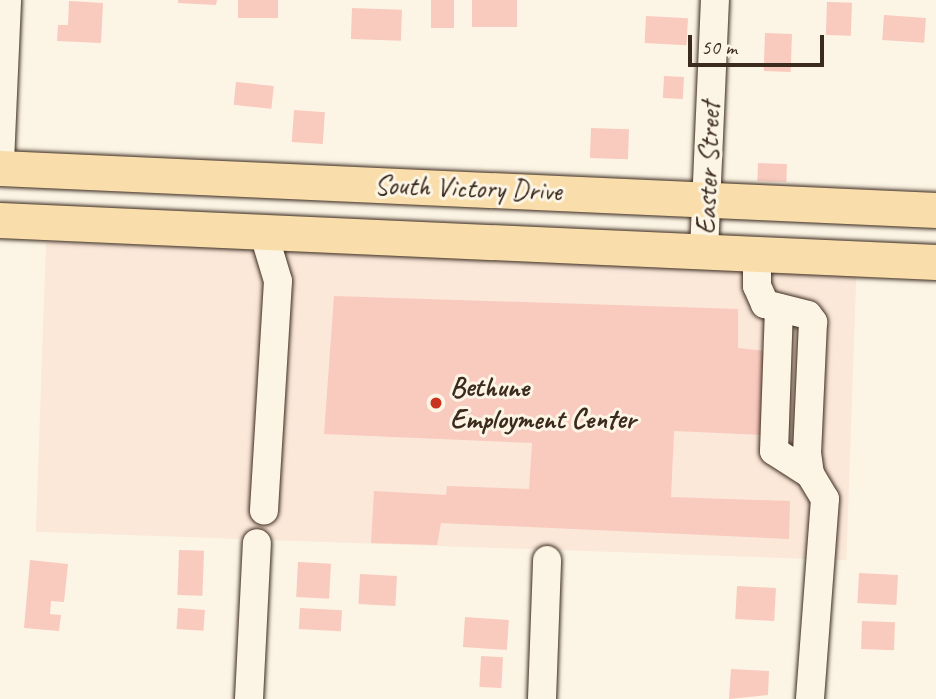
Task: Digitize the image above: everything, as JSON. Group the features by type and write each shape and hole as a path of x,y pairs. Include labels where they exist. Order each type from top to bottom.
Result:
{"main road":[{"name":"South Victory Drive","path":"0,168 936,210"},
{"path":"358,236 361,183"},
{"name":"South Victory Drive","path":"0,220 936,262"}],"street":[{"path":"0,162 7,0"},
{"name":"Easter Street","path":"704,251 715,0"},
{"path":"263,232 278,281 264,511"},
{"path":"757,254 757,286 765,304 808,315 813,322 807,453 810,474 825,499 810,699"},
{"path":"249,699 257,543"},
{"path":"542,699 547,560"}],"shaded area":[{"name":"Bethune Employment Center","path":"46,242 857,270 846,560 36,532"}],"building":[{"path":"178,0 217,0 216,5 178,3"},
{"path":"238,0 278,0 278,18 238,18"},
{"path":"431,0 454,0 454,28 431,28"},
{"path":"472,0 517,0 517,27 472,27"},
{"path":"69,1 103,3 101,43 57,41 58,25 68,25"},
{"path":"827,2 852,3 851,36 826,35"},
{"path":"352,8 402,10 401,41 351,39"},
{"path":"884,15 926,18 924,43 882,40"},
{"path":"646,16 688,18 687,45 645,43"},
{"path":"765,33 792,34 791,72 764,71"},
{"path":"664,76 684,77 683,99 663,98"},
{"path":"236,82 274,86 271,109 234,105"},
{"path":"294,110 325,112 323,144 292,142"},
{"path":"591,128 629,129 628,159 590,158"},
{"path":"758,163 787,164 786,182 757,181"},
{"path":"334,296 738,309 738,348 767,351 764,435 674,431 671,497 790,501 789,539 441,523 437,545 371,543 374,491 446,495 447,486 529,489 532,443 324,434"},
{"path":"179,550 204,551 202,596 177,595"},
{"path":"30,560 68,564 64,602 51,601 50,614 61,615 59,631 24,628"},
{"path":"298,562 331,564 329,599 296,597"},
{"path":"859,573 898,575 896,605 857,603"},
{"path":"360,574 397,576 395,606 358,604"},
{"path":"737,586 776,588 774,621 735,619"},
{"path":"178,608 205,610 203,631 177,629"},
{"path":"300,608 342,610 341,631 299,629"},
{"path":"465,617 509,620 507,650 463,647"},
{"path":"862,621 895,622 894,650 861,649"},
{"path":"481,656 503,657 501,688 479,687"},
{"path":"731,669 769,671 768,695 729,699"}],"place":[{"name":"Bethune Employment Center","path":"436,403"}]}
